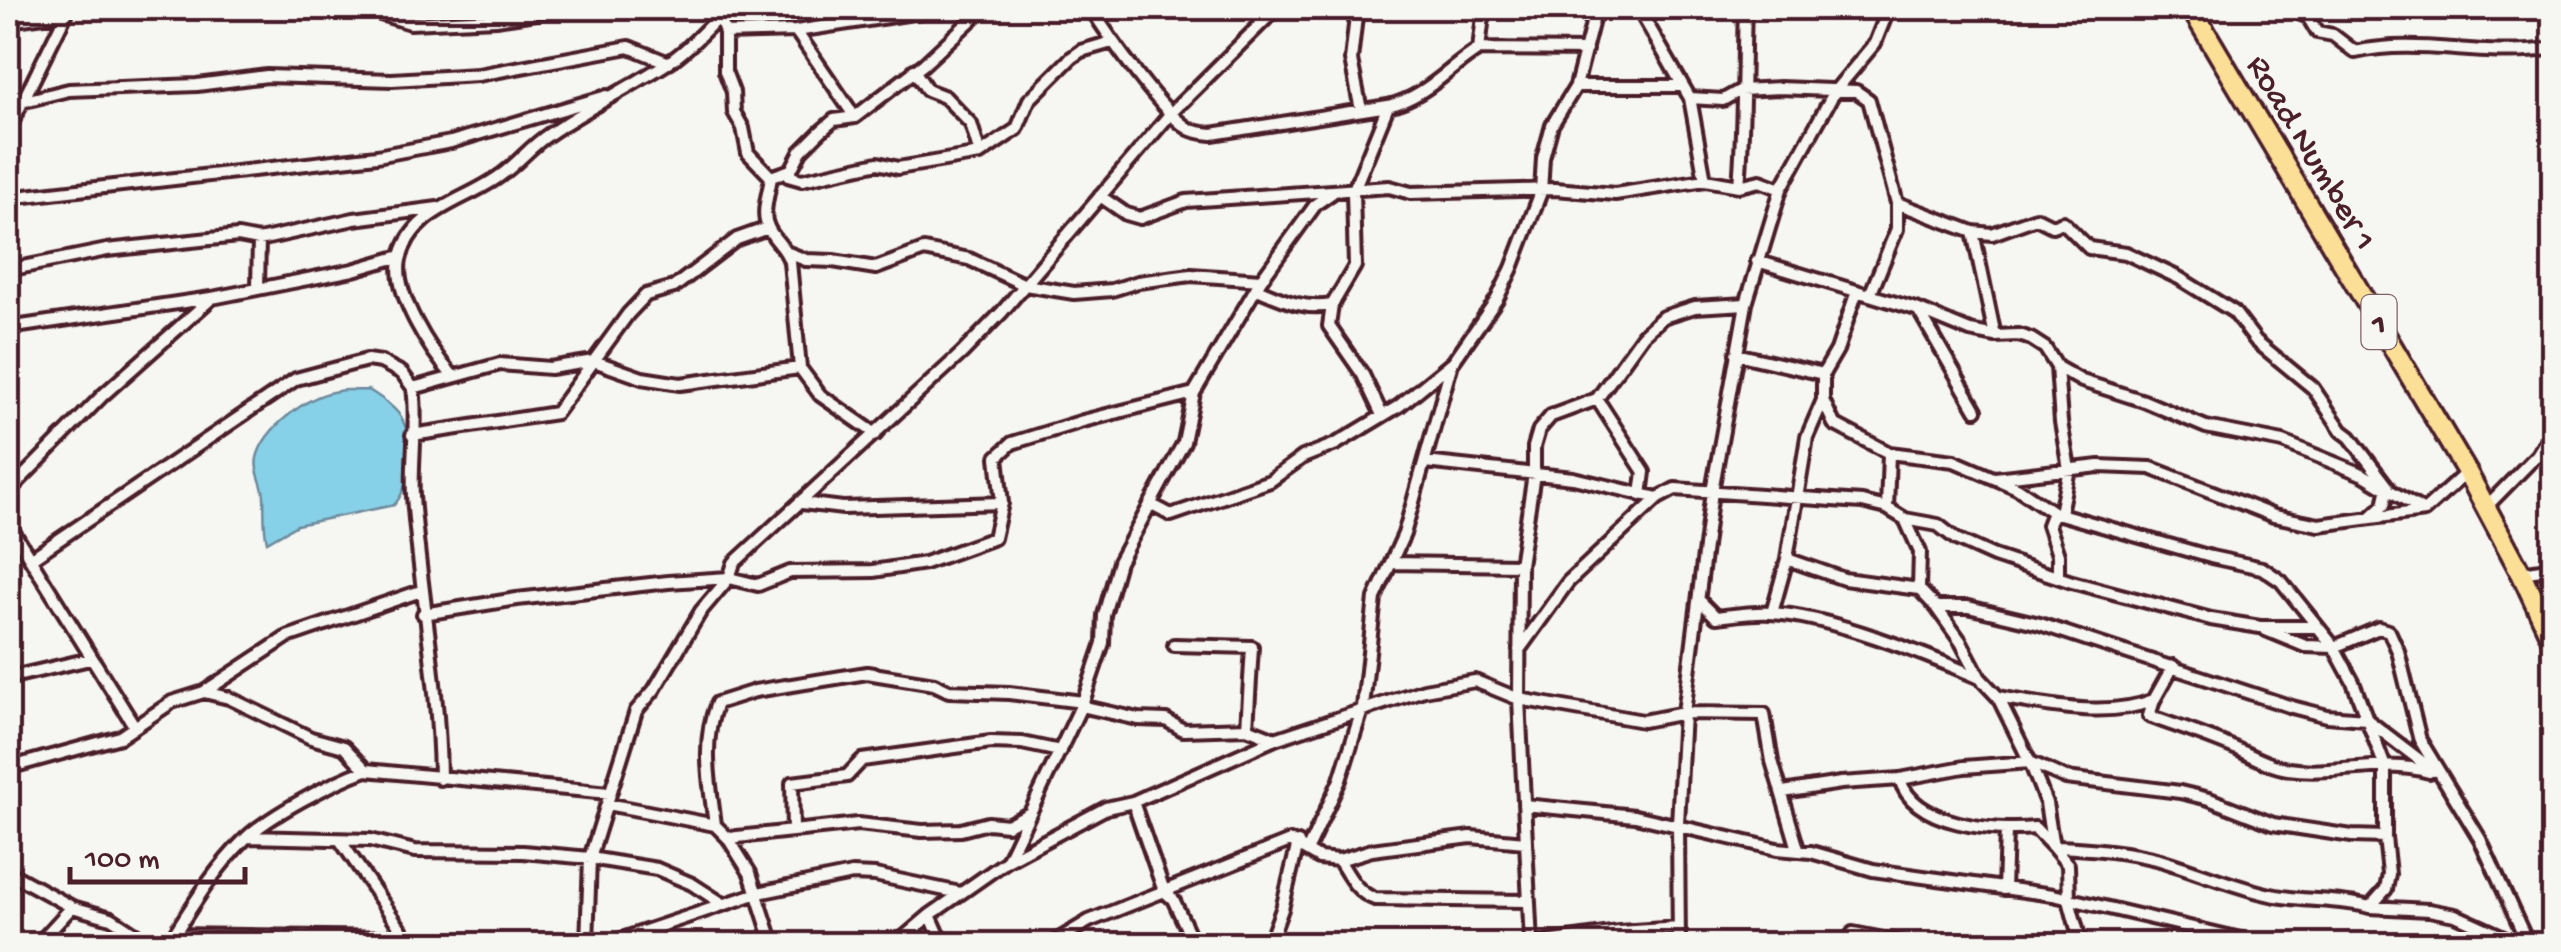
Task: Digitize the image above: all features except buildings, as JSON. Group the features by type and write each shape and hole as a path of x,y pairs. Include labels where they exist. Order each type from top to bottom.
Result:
{"highway":[{"name":"Road Number 1","path":"2191,8 2467,472 2553,642"}],"street":[{"path":"360,8 410,23 496,19 569,8"},
{"path":"8,270 107,250 238,236 259,240 354,219 439,208 502,174 543,138 607,96 669,63 719,12 728,8"},
{"path":"725,33 796,31 946,8"},
{"path":"984,8 855,117 834,120 801,151 788,176 802,180 878,164 898,168 980,154 1017,129 1029,100 1071,58 1080,51 1112,42"},
{"path":"1091,8 1112,42 1172,113 1193,131 1212,134 1388,106 1417,97 1457,62 1479,49 1586,50"},
{"path":"587,944 590,858 636,711 654,690 702,611 730,578 734,563 962,353 1172,113 1277,8"},
{"path":"1357,8 1351,60 1361,110"},
{"path":"1479,49 1484,8"},
{"path":"1150,504 1171,515 1270,481 1303,457 1336,444 1399,406 1453,362 1497,299 1512,268 1540,192 1543,158 1552,125 1576,86 1596,8"},
{"path":"1638,8 1690,98 1705,180"},
{"path":"1738,186 1745,110 1741,90 1746,8"},
{"path":"1678,944 1678,824 1684,713 1712,492 1746,304 1781,188 1836,91 1874,42 1890,8"},
{"path":"2286,8 2308,18 2317,32 2333,35 2355,52 2402,44 2506,53 2554,48"},
{"path":"8,21 68,10"},
{"path":"8,131 68,10"},
{"path":"719,12 734,112 744,128 748,153 771,178"},
{"path":"796,31 855,117"},
{"path":"8,105 69,90 213,84 267,76 392,80 478,75 629,47 669,63"},
{"path":"914,70 927,90 945,97 971,124 980,154"},
{"path":"1576,86 1681,86"},
{"path":"1690,98 1723,100 1741,90 1780,88 1856,91 1869,100 1897,203 1897,230 1823,374 1823,400 1807,437 1787,559 1772,613"},
{"path":"8,198 377,156 452,142 607,96"},
{"path":"1382,415 1363,374 1329,326 1332,305 1355,266 1353,192 1388,106"},
{"path":"771,178 790,170"},
{"path":"771,178 765,211 768,228 788,253 806,260 833,260 876,268 924,250 968,259 1025,285 1074,293 1191,275 1259,285 1312,308 1332,305"},
{"path":"1100,196 1126,214 1140,218 1186,201 1390,187 1411,193 1568,190 1615,194 1705,180 1738,186 1760,181 1781,188"},
{"path":"1007,861 1082,704 1104,642 1110,588 1126,546 1184,442 1194,393 1259,285 1316,204 1332,193"},
{"path":"1897,203 1973,232 1992,234 2036,218 2052,226 2063,222 2089,248 2126,252 2179,278 2234,312 2256,342 2313,388 2388,488 2384,505 2370,518"},
{"path":"439,208 415,228 401,256 399,271 404,293 437,358 453,376"},
{"path":"412,435 556,413 628,314 646,296 674,286 737,238 768,228"},
{"path":"1973,232 1995,336"},
{"path":"258,287 259,240"},
{"path":"788,253 800,368 820,395 876,434"},
{"path":"8,328 212,298 353,270 401,256"},
{"path":"1757,261 1918,310 1970,331 2018,335 2045,348 2058,367 2082,380 2206,427 2284,442 2388,488 2424,511"},
{"path":"8,492 103,395 212,298"},
{"path":"1679,928 1532,944 1526,901 1519,699 1520,566 1534,474 1534,447 1539,430 1551,416 1597,399 1644,335 1663,317 1695,307 1746,304"},
{"path":"1918,310 1976,410"},
{"path":"1736,354 1823,374"},
{"path":"32,558 296,379 367,360 402,373 412,388 412,490 423,614 440,724 440,779"},
{"path":"412,388 500,364 550,368 594,361 642,378 680,384 800,368"},
{"path":"1270,944 1303,846 1340,780 1364,707 1374,598 1404,534 1453,362"},
{"path":"2058,367 2061,422 2070,469 2048,525 2058,555 2058,575"},
{"path":"423,614 517,599 730,578 758,584 790,572 873,571 925,562 994,538 1002,503 997,457 1007,446 1083,421 1194,393"},
{"path":"1597,399 1644,472 1640,495"},
{"path":"1823,400 1834,424 1889,453 1954,461 2017,488 2056,512 2262,568 2281,581 2334,647 2353,682 2385,766 2385,837 2389,854 2386,889 2370,907"},
{"path":"2486,507 2537,454 2554,428"},
{"path":"1887,508 1889,453"},
{"path":"1425,462 1573,478 1658,498"},
{"path":"1994,478 2099,466 2152,468 2298,523 2320,525 2424,511 2467,472"},
{"path":"1520,650 1568,582 1658,498 1675,489 1862,502 1938,525 1956,539 1994,556 2211,619 2260,627 2316,627"},
{"path":"802,503 843,508 1002,503"},
{"path":"1905,518 1920,552 1919,589"},
{"path":"8,523 135,726"},
{"path":"1787,559 1844,578 1919,589 1960,642 1980,678 1998,697 2046,803 2053,847"},
{"path":"1391,563 1520,566"},
{"path":"2521,573 2554,568"},
{"path":"8,768 120,737 172,702 204,692 286,637 421,591"},
{"path":"1699,600 1716,617 1772,613 1826,624 1980,678"},
{"path":"1936,608 1968,606 2005,614 2292,707 2326,716 2366,719 2439,775"},
{"path":"2260,627 2304,646 2334,647 2378,628 2389,631 2398,651 2420,740 2480,840 2528,944 2554,938"},
{"path":"1174,645 1252,647 1247,728"},
{"path":"8,678 90,659"},
{"path":"2173,666 2154,700 2150,716 2272,766 2306,770 2410,766 2439,775"},
{"path":"714,825 708,725 718,703 756,692 868,673 934,684 949,691 1009,693 1082,704 1138,720 1166,720 1183,730 1247,728 1275,739"},
{"path":"896,944 930,914 1007,861 1106,808 1133,802 1275,739 1364,707 1475,681 1519,699 1643,720 1684,713 1764,714 1772,760 1798,849"},
{"path":"204,692 229,698 311,738 344,747 366,770"},
{"path":"1998,697 2058,707 2122,708 2154,700"},
{"path":"793,830 792,783 847,776 862,760 991,742 1022,743 1060,751"},
{"path":"1783,792 2030,762 2066,778 2209,799 2273,824 2385,837"},
{"path":"171,940 200,893 247,836 334,782 366,770 534,784 714,825 728,838 750,873 772,944"},
{"path":"1900,780 1903,790 1922,807 1978,829 2036,828 2068,865 2070,900 2082,944"},
{"path":"1133,802 1164,891 1173,899 1194,944"},
{"path":"1524,804 1678,824 1777,849 1798,849 1873,870 2070,900 2262,944"},
{"path":"728,838 858,824 922,831 961,830 988,823 1007,826 1029,814"},
{"path":"2004,889 2006,831"},
{"path":"247,836 370,840 415,851 523,852 590,858 657,869 692,884 723,904"},
{"path":"1051,944 1089,921 1290,841 1318,858 1339,860 1372,850 1471,837 1525,842"},
{"path":"340,840 409,941"},
{"path":"2053,847 2108,849 2160,860 2269,894 2429,910 2455,916 2519,944"},
{"path":"1339,860 1364,895 1375,898 1526,901"},
{"path":"8,872 72,907 110,918 151,944"},
{"path":"607,944 758,893 864,873 960,893"},
{"path":"38,944 72,907"},
{"path":"930,914 944,944"},
{"path":"1846,944 1853,933 1910,944"},
{"path":"171,940 409,941"}],"water":[{"path":"342,390 369,390 398,413 407,434 408,473 394,505 297,525 267,542 264,496 256,463 268,435 314,399"}]}
